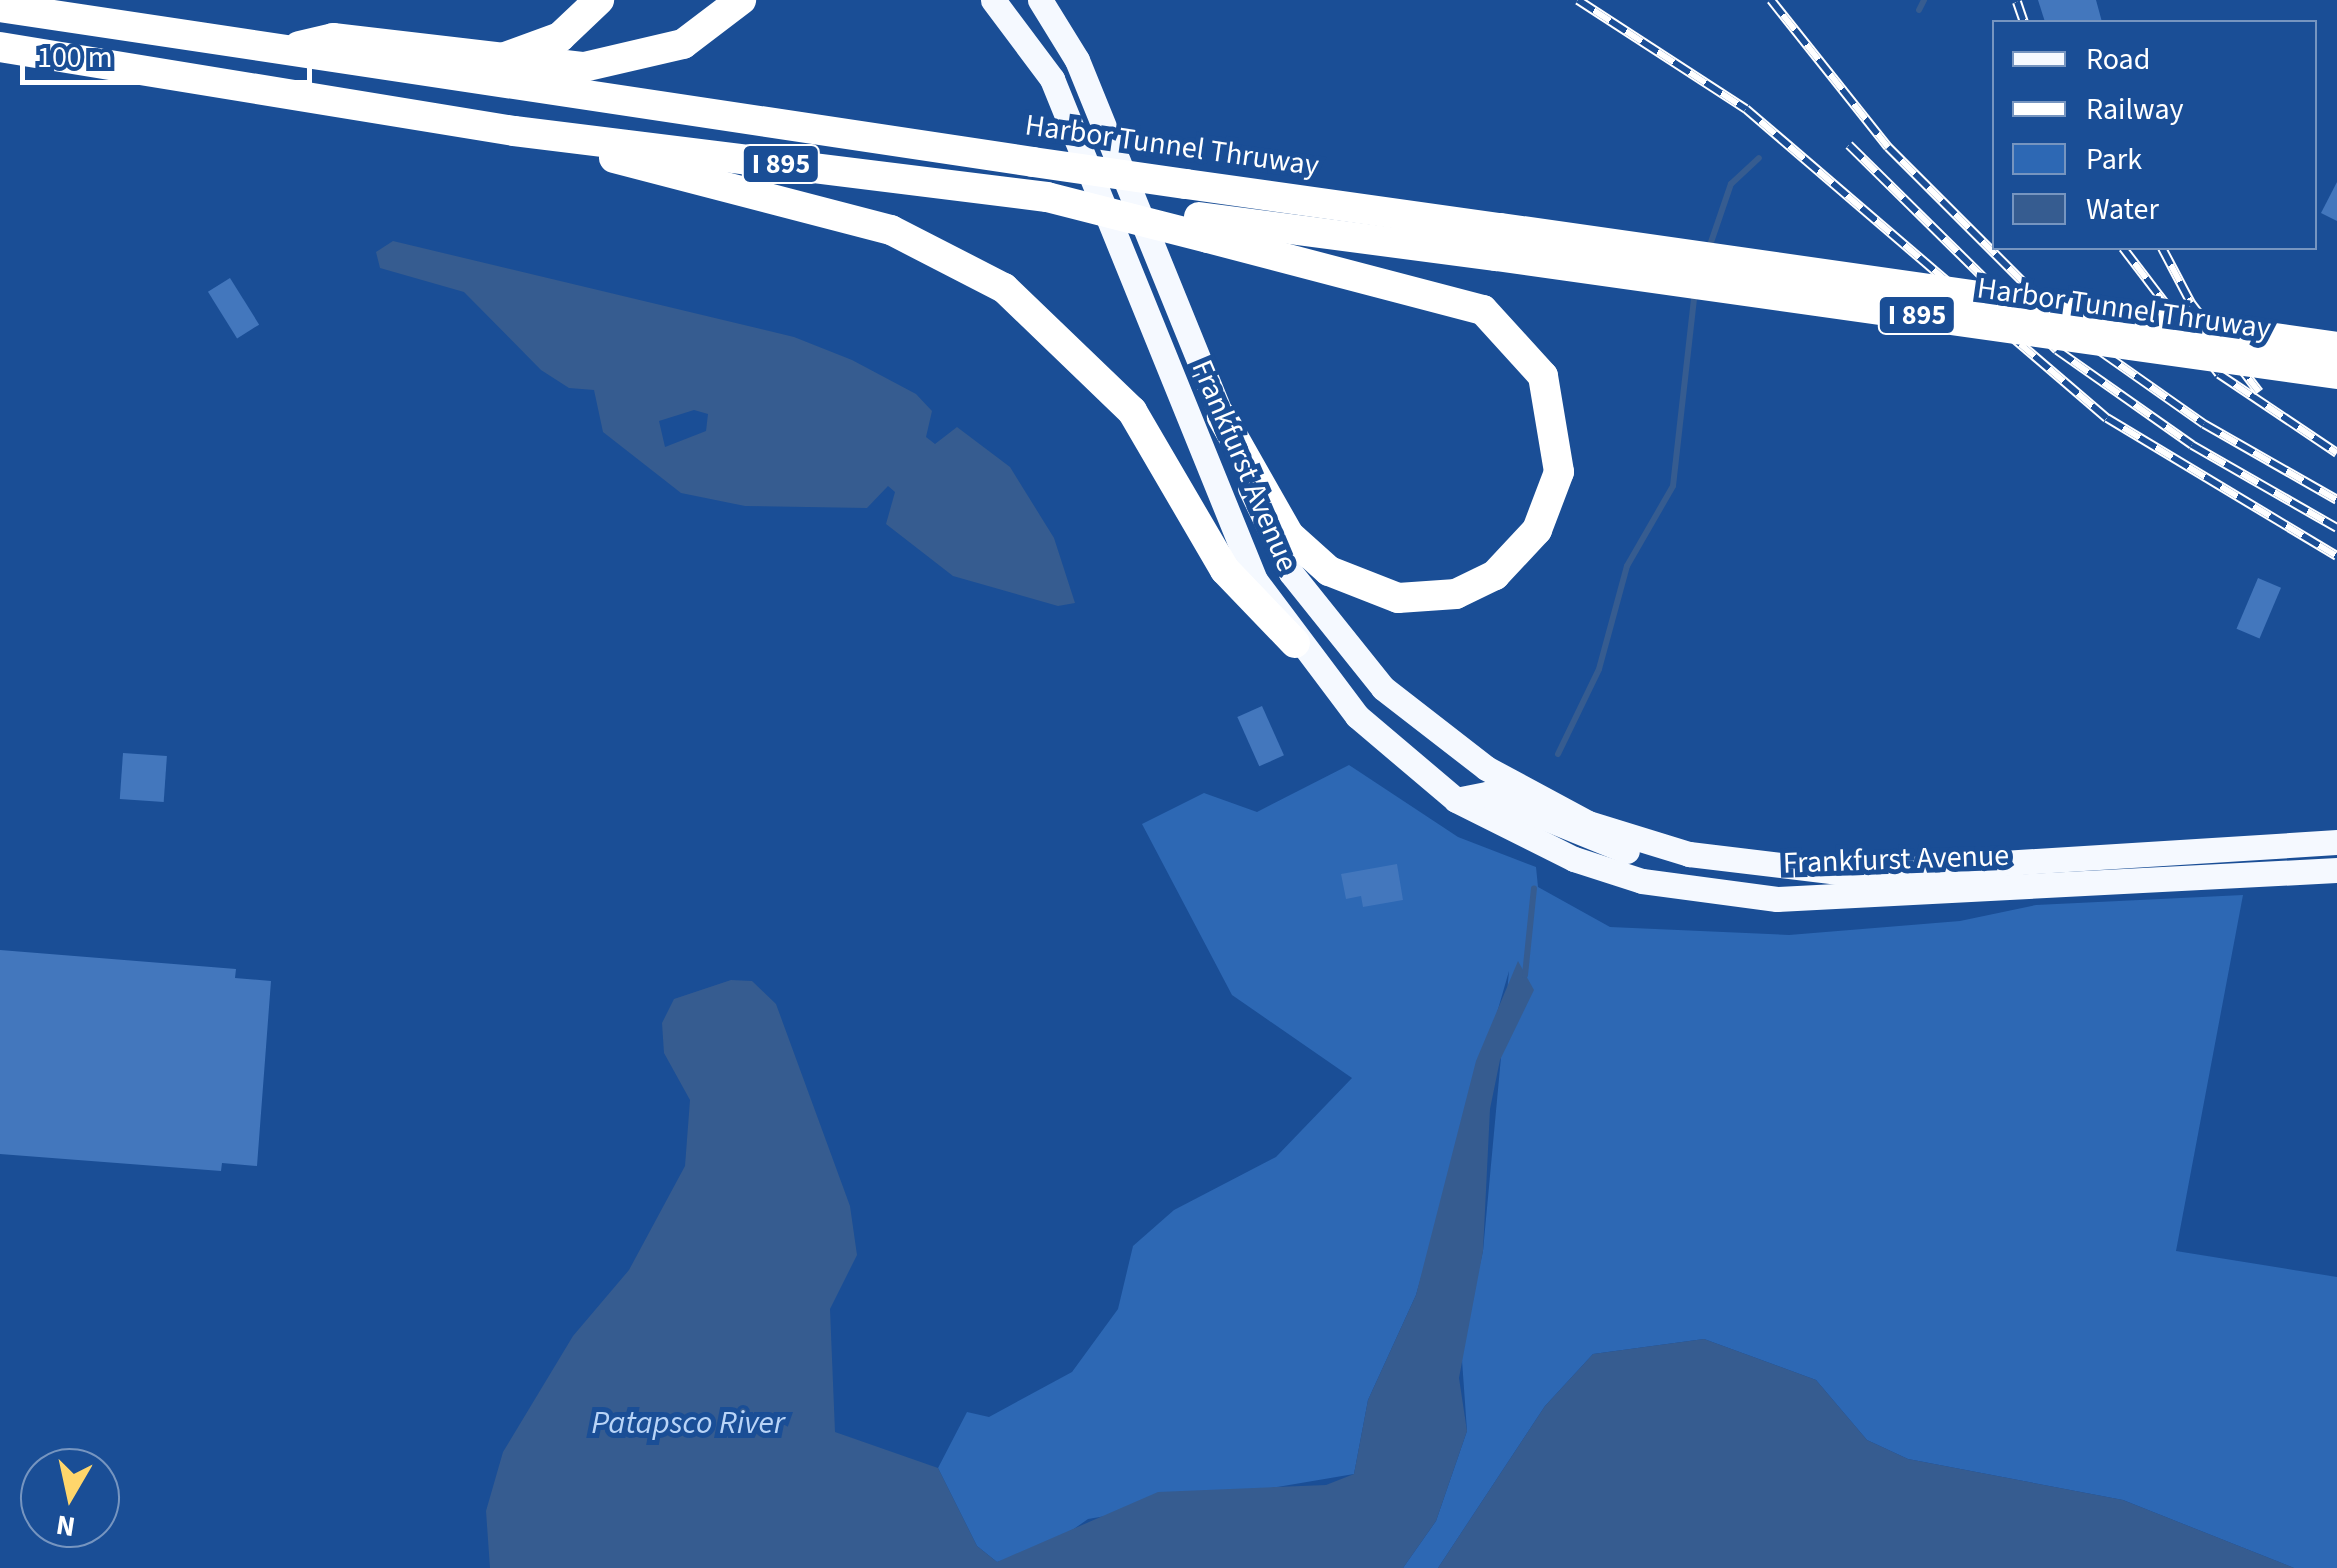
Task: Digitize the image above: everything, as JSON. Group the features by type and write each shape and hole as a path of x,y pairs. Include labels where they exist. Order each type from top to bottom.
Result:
{"highway":[{"path":"0,7 454,68 493,61 560,37 599,0"},
{"path":"493,61 552,68 622,62 683,44 741,0"},
{"name":"I 895","path":"0,47 325,95 514,130 1047,197 1204,227"},
{"name":"Harbor Tunnel Thruway","path":"454,68 1186,184 1499,242 2337,374"},
{"path":"514,130 860,220 1004,288 1132,412 1225,570 1295,643"},
{"path":"1204,227 1483,310 1544,376 1558,472 1538,530 1495,575 1456,594 1398,598 1329,571 1289,536 1222,417"},
{"name":"Harbor Tunnel Thruway","path":"1204,227 1499,242 2337,347"}],"main road":[{"name":"Frankfurst Avenue","path":"993,0 1052,79 1236,544 1295,643 1357,716 1456,800 1642,881 1760,898 2337,870"},
{"path":"1014,0 1052,79"},
{"name":"Frankfurst Avenue","path":"1040,0 1077,60 1222,417 1292,573 1382,688 1429,728 1535,798 1689,854 1845,873 2337,842"},
{"path":"1056,0 1077,60"},
{"path":"1429,728 1456,762 1456,800 1477,792 1579,838 1689,854"}],"green space":[{"path":"1349,765 1458,837 1536,867 1538,887 1610,927 1789,935 1960,921 2036,905 2243,895 2176,1251 2337,1277 2337,1568 2294,1568 2123,1500 1908,1459 1867,1440 1816,1380 1704,1339 1593,1354 1545,1406 1438,1568 1403,1568 1436,1521 1467,1431 1461,1346 1483,1251 1509,971 1416,1295 1368,1400 1354,1474 1088,1519 1048,1547 997,1562 977,1546 938,1468 967,1412 989,1417 1072,1372 1118,1309 1133,1246 1174,1210 1276,1157 1352,1078 1232,995 1142,824 1204,793 1257,812"}],"water":[{"path":"393,241 794,337 852,360 916,394 932,411 926,437 935,444 957,427 1010,467 1054,538 1075,603 1058,606 953,576 886,524 895,492 888,486 867,508 745,506 681,493 603,432 594,390 569,388 541,370 464,292 380,268 376,252","holes":["694,410 708,414 706,431 665,447 659,421"]},
{"name":"Patapsco River","path":"1518,961 1534,990 1500,1060 1490,1109 1483,1251 1459,1378 1467,1431 1436,1521 1403,1568 490,1568 486,1511 503,1452 573,1336 629,1270 685,1166 690,1100 664,1053 662,1023 674,999 731,980 752,981 776,1004 850,1206 857,1255 830,1309 835,1432 938,1468 977,1546 997,1562 1158,1492 1326,1485 1354,1474 1368,1400 1416,1295 1476,1061"},
{"path":"1704,1339 1816,1380 1867,1440 1908,1459 2123,1500 2294,1568 1438,1568 1545,1406 1593,1354"}],"building":[{"path":"2038,0 2096,0 2101,20 2044,20"},
{"path":"2337,182 2337,221 2321,213"},
{"path":"230,278 259,325 237,338 208,292"},
{"path":"2258,578 2281,588 2260,638 2237,629"},
{"path":"1262,706 1284,755 1259,766 1237,717"},
{"path":"123,753 167,756 164,802 120,799"},
{"path":"1397,864 1403,900 1363,907 1361,896 1346,899 1341,874"},
{"path":"0,950 236,969 235,978 271,981 257,1166 222,1163 221,1171 0,1154"}],"waterway":[{"path":"1919,10 1924,0"},
{"path":"1708,251 1731,184 1759,158"},
{"path":"1558,754 1599,669 1627,566 1673,486 1695,291"},
{"path":"1525,975 1534,888"}],"railway":[{"path":"1578,0 1746,109 2107,418 2337,556"},
{"path":"1771,0 1888,147 2073,332 2204,424 2337,500"},
{"path":"2017,2 2023,20"},
{"path":"1849,145 2057,350 2192,445 2337,528"},
{"path":"2125,250 2219,374 2337,453"},
{"path":"2163,250 2191,303 2259,392"}]}
